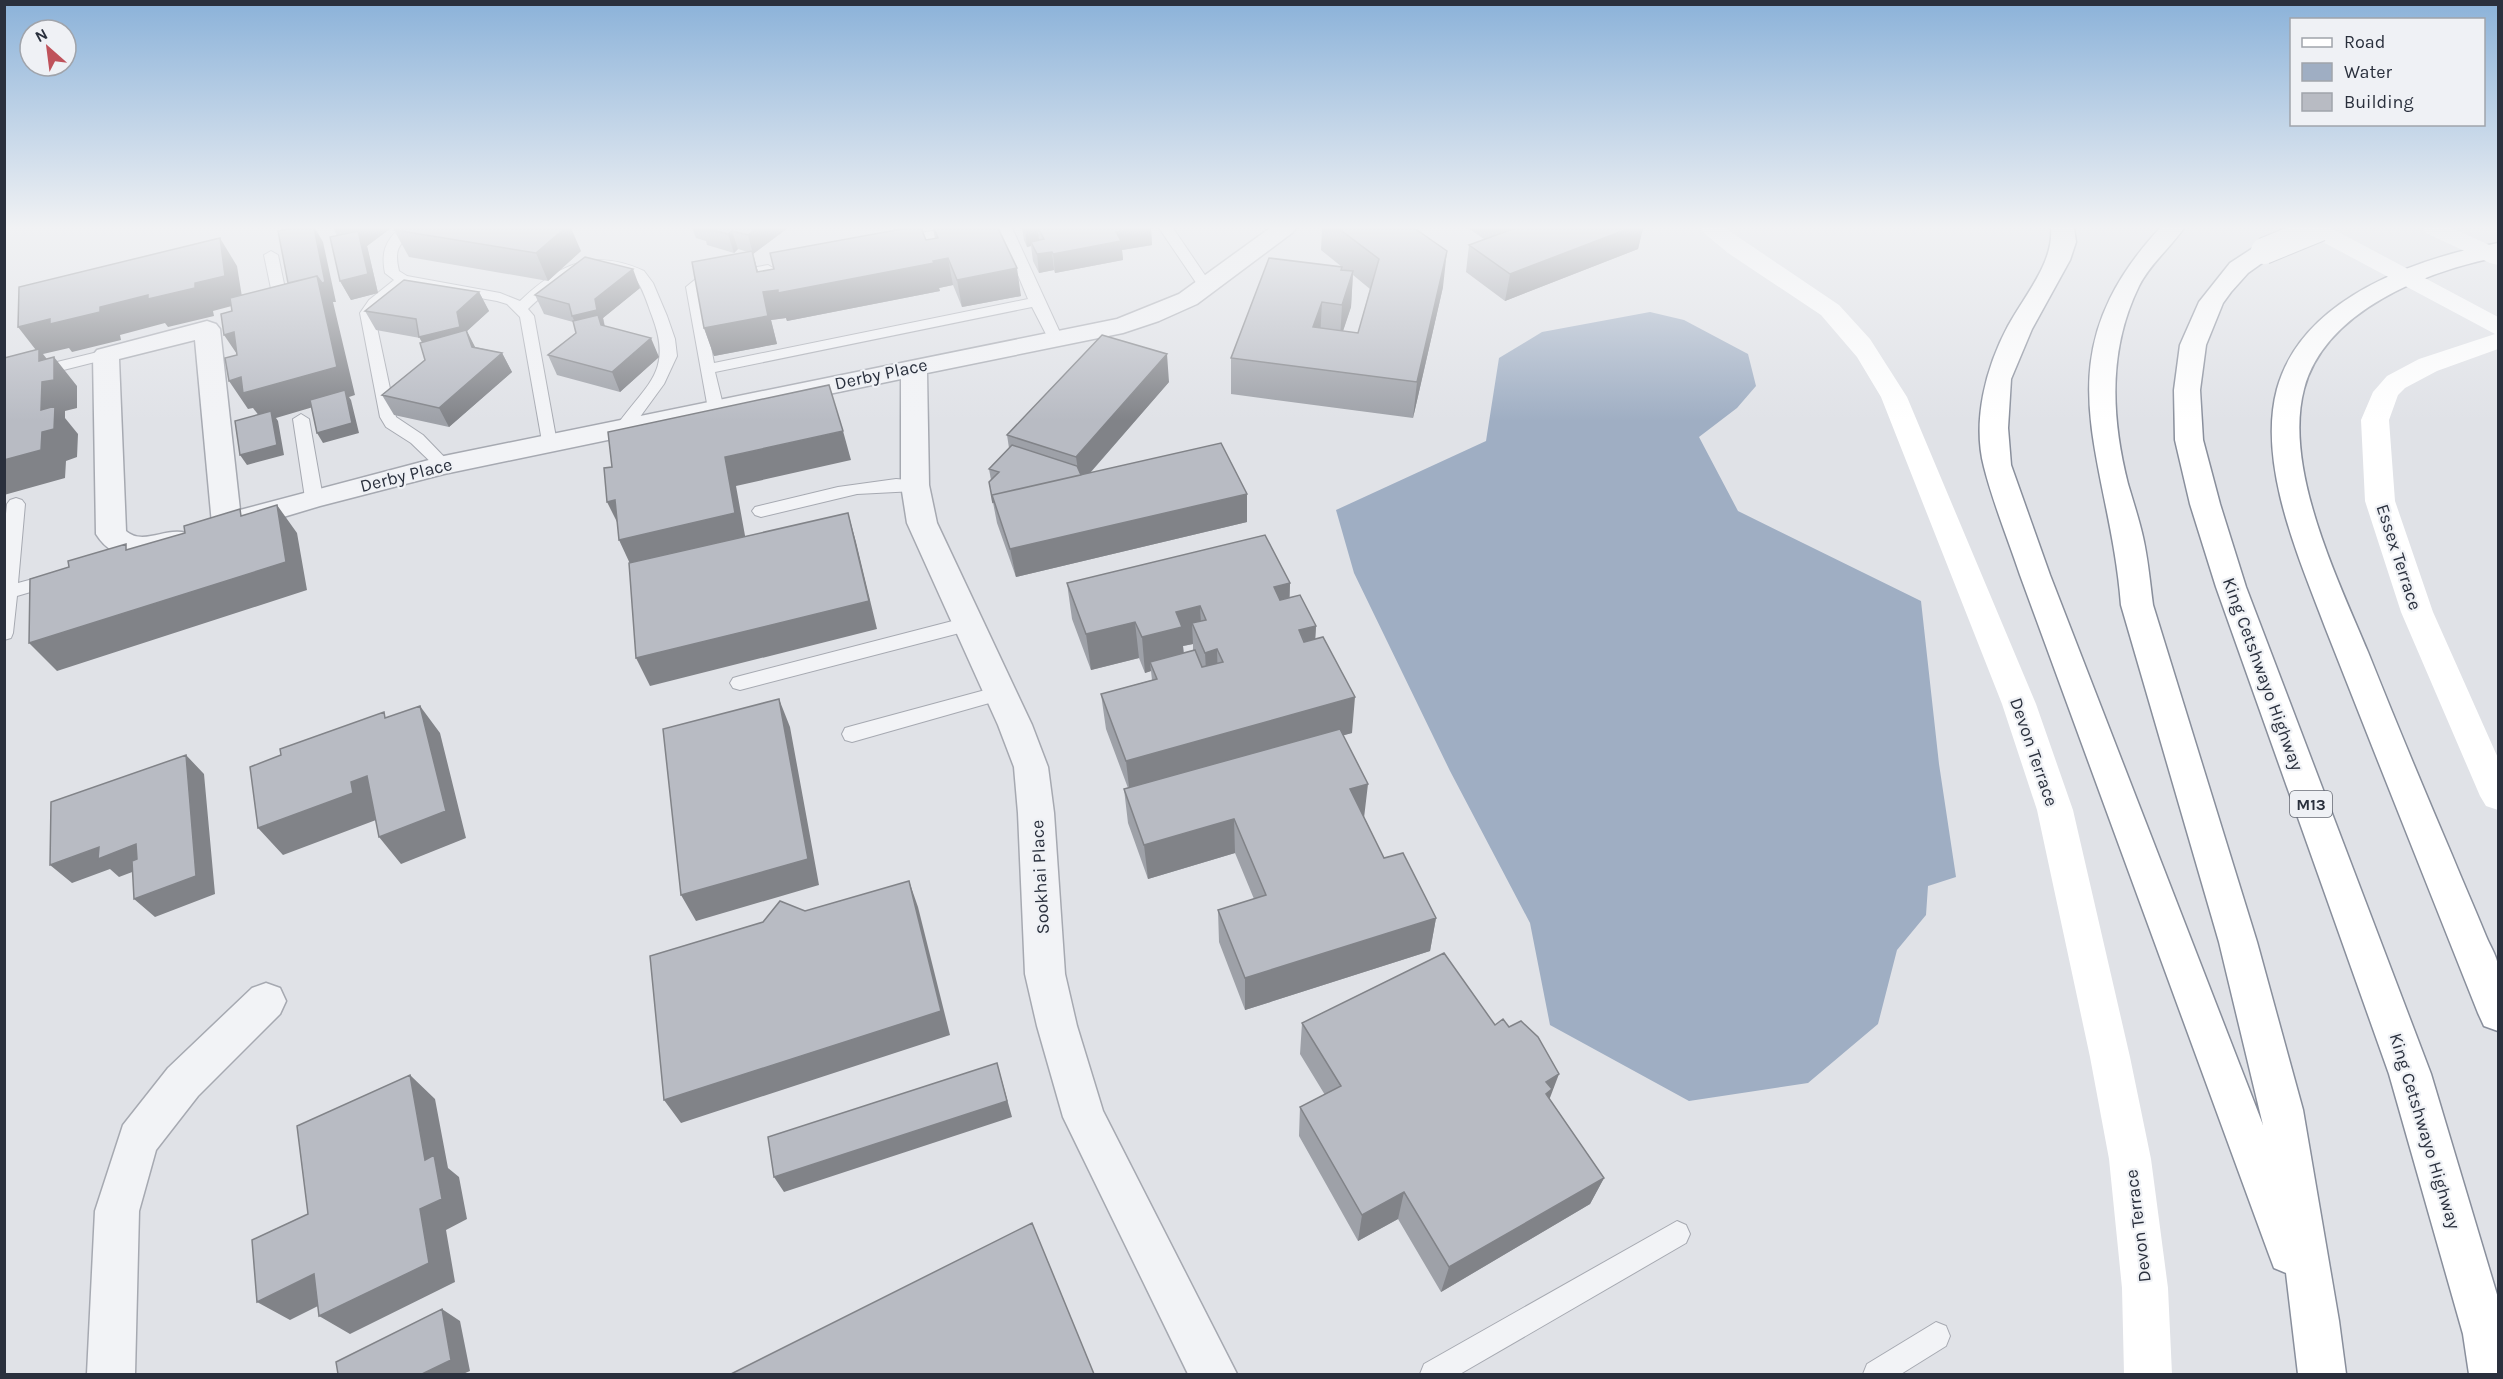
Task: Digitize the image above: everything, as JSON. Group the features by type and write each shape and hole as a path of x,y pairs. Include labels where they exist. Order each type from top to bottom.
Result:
{"main road":[{"name":"Devon Terrace","path":"1805,292 1820,302 1843,323 1871,355 1894,397 2019,704 2055,810 2110,1057 2130,1159 2145,1288 2148,1374"},
{"path":"2040,292 2019,329 1998,379 1994,428 1997,465 2035,575 2316,1321"},
{"path":"2124,292 2106,338 2100,375 2106,446 2131,547 2138,604 2238,942 2282,1110 2316,1321 2322,1374"},
{"name":"King Cetshwayo Highway","path":"2218,292 2211,303 2193,345 2187,390 2189,440 2205,504 2231,587 2410,1074 2486,1334 2493,1374"},
{"path":"2378,292 2335,321 2307,349 2291,387 2286,429 2291,475 2325,584 2499,1014"},
{"path":"2433,292 2499,327"},
{"name":"Essex Terrace","path":"2495,782 2416,612 2380,501 2375,420 2386,392 2396,382 2428,365 2499,340"}],"street":[{"name":"Derby Place","path":"106,355 111,534 119,544 123,555 314,498 444,465 1123,325 1150,316 1188,299 1197,292"},
{"path":"106,355 212,328 227,524"},
{"name":"Sookhai Place","path":"914,368 915,485 922,524 1000,693 1031,767 1036,813 1045,974 1057,1026 1084,1117 1213,1374"},
{"path":"111,1374 117,1211 138,1140 183,1082 266,1001"}],"lane":[{"path":"258,316 275,310 281,303 279,292"},
{"path":"387,292 374,303 367,313 388,417 392,423 417,439 444,465"},
{"path":"473,292 512,301 521,308 526,316 549,443"},
{"path":"521,308 538,292"},
{"path":"623,428 655,382 668,358 668,342 648,292"},
{"path":"694,292 716,409"},
{"path":"1033,292 1055,339"},
{"path":"707,369 1037,302"},
{"path":"4,380 106,355"},
{"path":"301,419 314,498"},
{"path":"760,511 874,486 915,485"},
{"path":"4,633 16,504"},
{"path":"8,592 72,573"},
{"path":"740,683 969,624"},
{"path":"852,734 1000,693"},
{"path":"1434,1374 1677,1234"},
{"path":"1877,1374 1936,1336"}],"water":[{"path":"1650,312 1684,320 1748,354 1756,386 1737,408 1699,437 1738,511 1921,601 1939,764 1956,877 1928,886 1926,915 1897,950 1878,1024 1808,1083 1689,1101 1550,1025 1530,923 1450,771 1354,573 1336,510 1486,441 1499,358 1542,332"}],"building":[{"path":"19,292 176,292 148,299 148,295 100,307 100,312 50,324 50,319 18,327"},
{"path":"252,292 321,292 337,367 243,393 241,377 229,381 225,358 237,355 234,332 224,335 221,314 232,311 230,298"},
{"path":"388,292 479,292 457,312 460,327 419,337 416,319 365,311"},
{"path":"538,292 603,292 595,299 597,310 572,316 569,304 535,295"},
{"path":"698,292 763,292 768,316 704,328"},
{"path":"1256,292 1346,292 1342,305 1322,302 1313,327 1358,333 1370,292 1438,292 1417,382 1231,358"},
{"path":"598,315 601,325 651,338 612,372 548,355 576,333 573,321"},
{"path":"466,330 472,347 502,353 439,408 382,395 425,360 420,343"},
{"path":"1102,335 1167,354 1076,457 1007,435"},
{"path":"39,349 39,361 54,357 54,380 42,382 41,410 55,406 54,429 42,432 41,450 4,460 4,358"},
{"path":"829,385 843,431 725,457 735,513 619,540 615,500 607,502 604,468 612,467 608,432"},
{"path":"345,390 352,423 317,433 310,400"},
{"path":"271,411 277,445 240,455 235,421"},
{"path":"1221,443 1247,494 1010,549 992,495"},
{"path":"1012,445 1077,466 1081,475 992,495 993,503 989,482 999,472 989,469"},
{"path":"277,505 286,562 29,643 30,579 69,567 68,561 126,544 126,550 185,533 184,526 240,509 241,516"},
{"path":"848,513 869,601 636,658 629,563"},
{"path":"1265,535 1290,583 1274,587 1280,600 1300,595 1316,626 1299,630 1304,642 1323,637 1355,697 1126,761 1101,694 1157,679 1150,662 1195,650 1202,667 1223,662 1217,649 1205,653 1192,623 1206,620 1200,606 1176,612 1182,627 1142,637 1135,622 1086,634 1067,583"},
{"path":"779,699 808,859 681,895 663,729"},
{"path":"420,706 446,811 379,837 367,776 351,782 353,793 258,828 250,767 281,755 280,749 384,712 385,718"},
{"path":"1340,729 1368,784 1350,789 1384,858 1403,853 1436,918 1245,978 1218,910 1266,895 1234,819 1144,845 1124,789"},
{"path":"186,755 196,876 134,899 132,861 137,859 136,844 98,859 99,847 50,865 51,802"},
{"path":"909,881 941,1011 664,1100 650,956 763,922 780,901 805,911"},
{"path":"1444,953 1495,1025 1503,1019 1509,1027 1521,1021 1538,1037 1559,1074 1546,1082 1552,1089 1546,1094 1604,1178 1449,1267 1404,1192 1362,1215 1300,1107 1341,1086 1302,1023"},
{"path":"997,1063 1007,1101 774,1177 768,1137"},
{"path":"410,1075 425,1160 434,1155 442,1199 420,1209 429,1263 319,1316 314,1274 257,1302 252,1240 308,1214 297,1126"},
{"path":"1032,1223 1094,1374 731,1374"},
{"path":"442,1309 451,1360 422,1374 338,1374 336,1362"}]}
